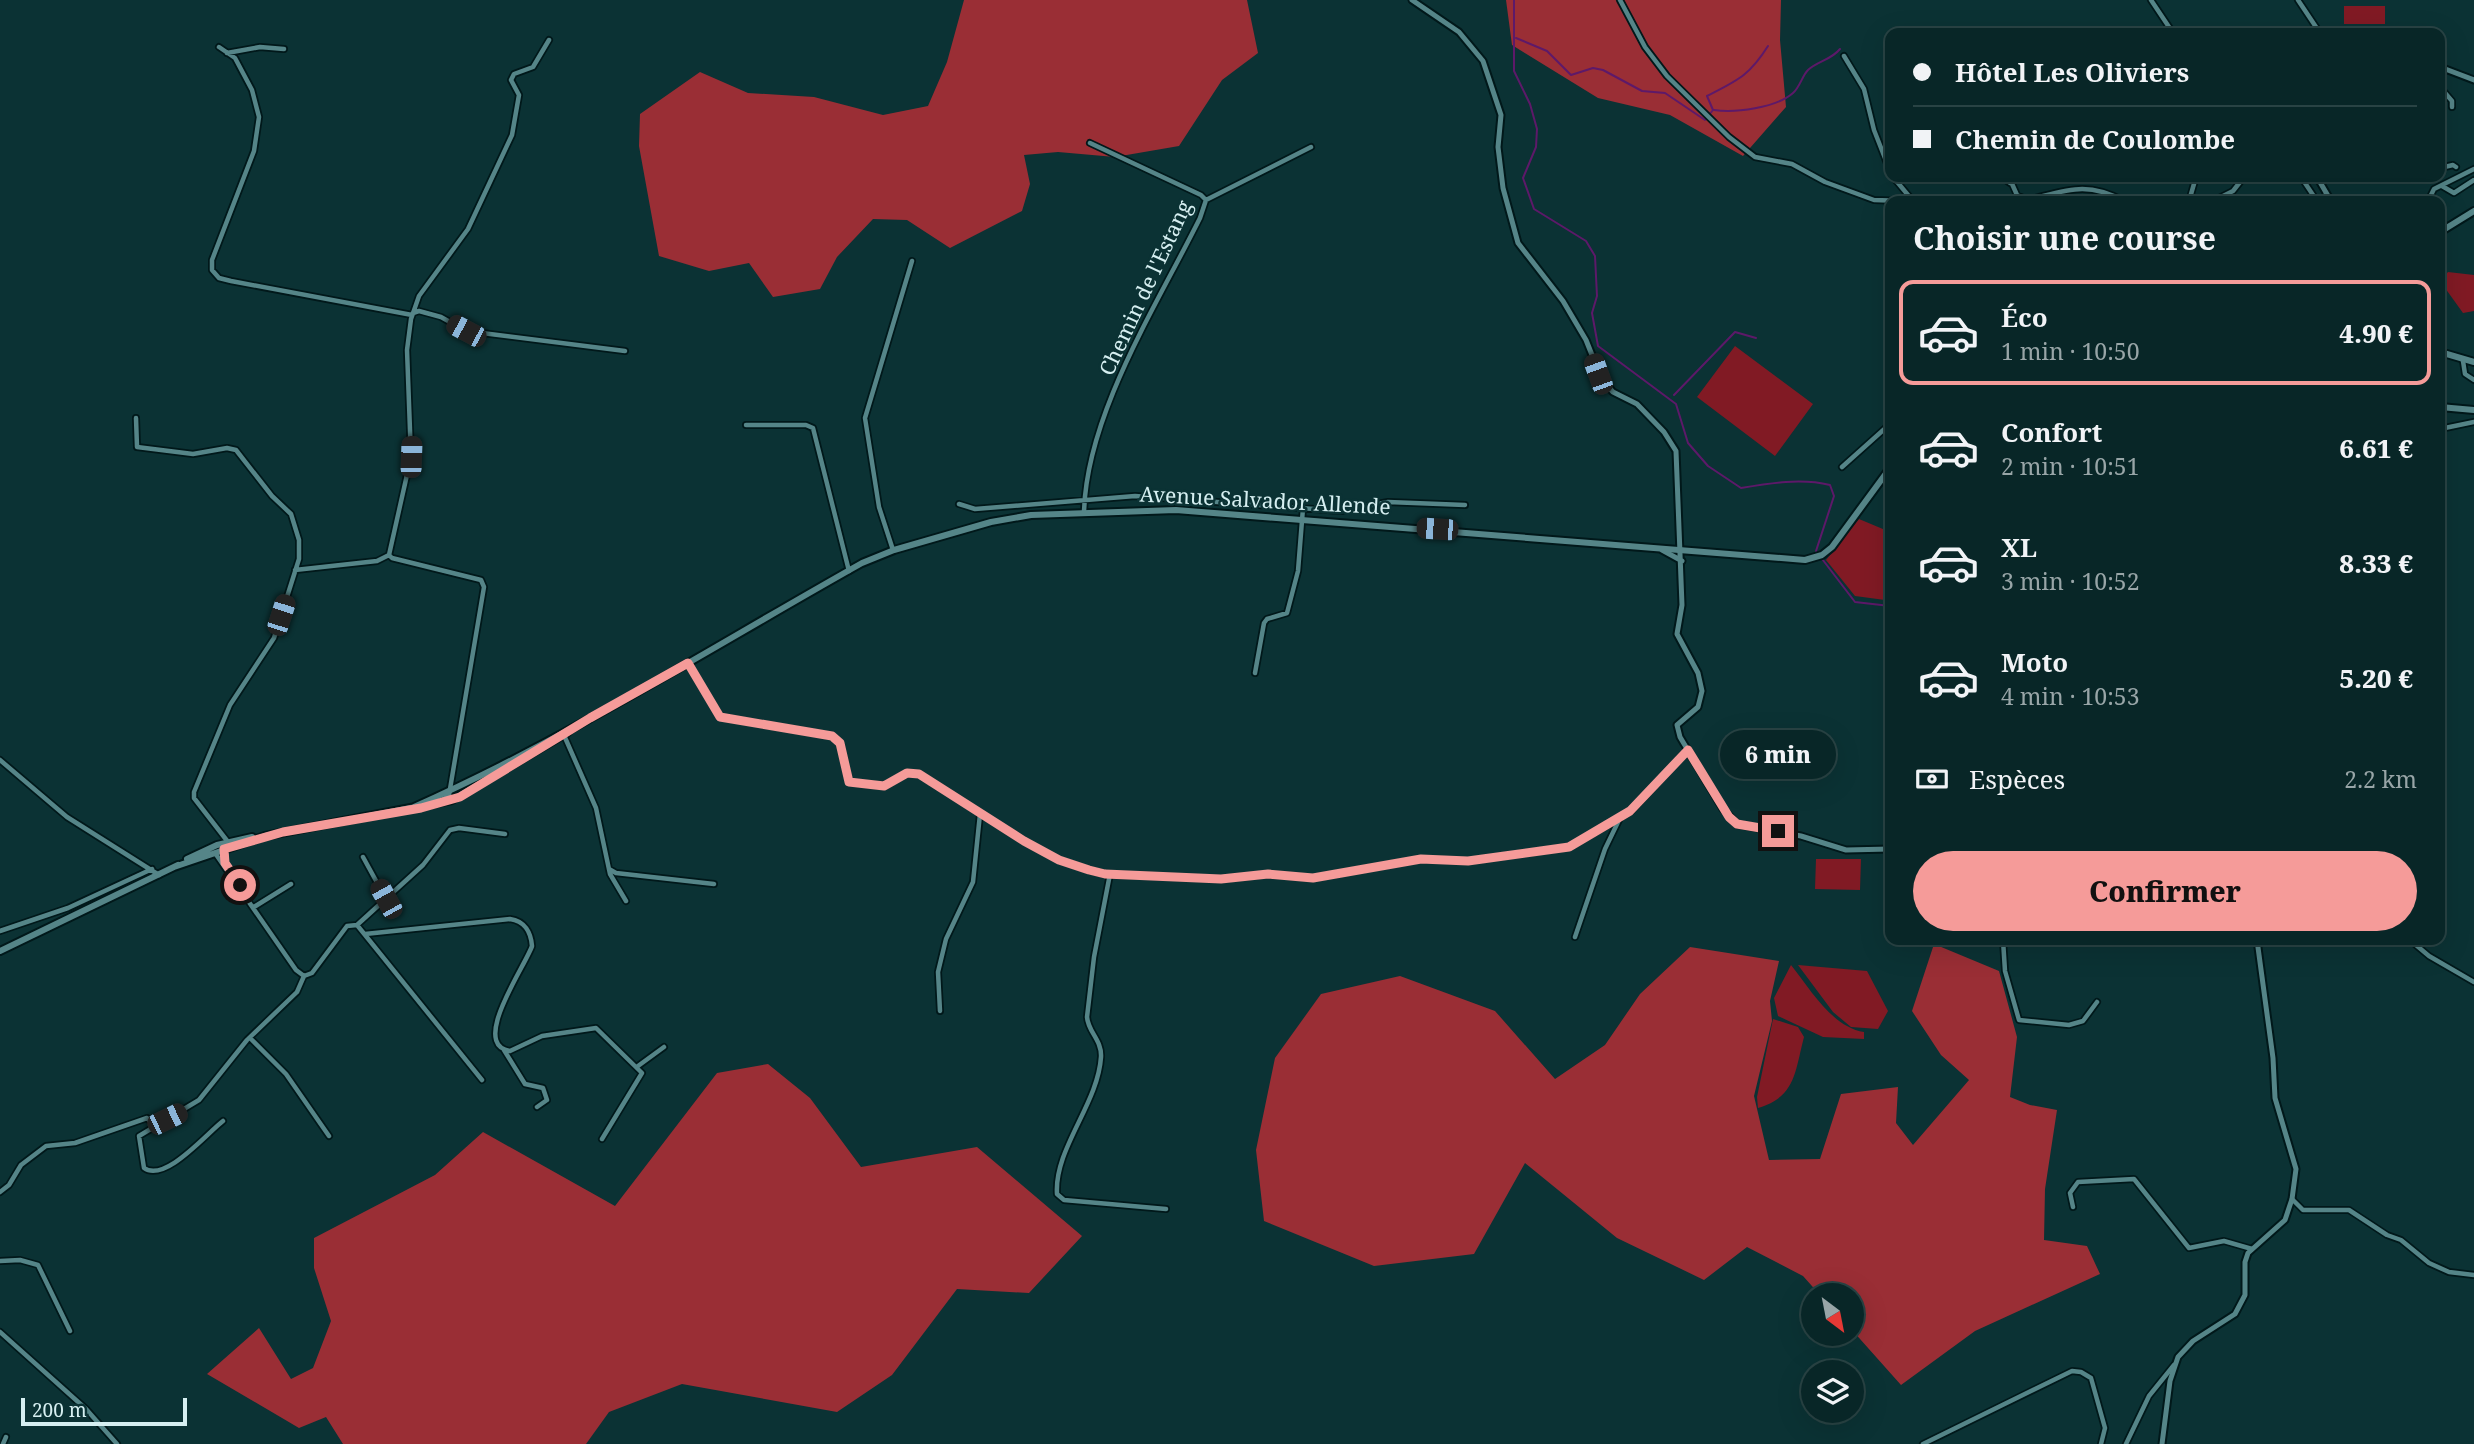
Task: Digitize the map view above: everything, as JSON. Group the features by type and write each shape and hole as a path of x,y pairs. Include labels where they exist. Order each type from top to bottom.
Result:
{"main road":[{"path":"2445,229 2474,211"},
{"path":"2445,354 2474,362"},
{"path":"2445,408 2474,411"},
{"name":"Avenue Salvador Allende","path":"414,807 449,793 563,733 849,570 893,550 990,522 1031,515 1176,510 1795,560 1819,556 1832,547 1885,475"},
{"name":"Avenue Salvador Allende","path":"0,951 156,872 237,840 432,805 460,797 563,733"},
{"name":"Avenue Salvador Allende","path":"221,847 265,836"}],"street":[{"path":"1412,0 1460,32 1483,61 1502,116 1498,147 1503,188 1518,243 1563,301 1586,340 1602,380 1614,392 1637,404 1664,432 1676,451 1682,551 1682,605 1676,634 1698,673 1702,691 1698,707 1677,725 1688,750 1723,809 1737,824 1801,836 1846,850 1885,849"},
{"path":"1620,0 1645,47 1667,76 1729,137 1758,159 1792,164 1825,182 1874,200 1885,200"},
{"path":"2151,0 2170,28"},
{"path":"2298,0 2315,28"},
{"path":"389,555 411,457 407,351 413,314 419,296 468,229 504,154 518,109 519,95 510,80 514,74 533,67 548,40"},
{"path":"219,47 235,58 252,90 259,107 259,125 254,150 212,260 212,270 219,278 413,314 419,311 441,317 466,331 625,351"},
{"path":"227,53 260,47 284,49"},
{"path":"1844,56 1864,89 1874,130 1885,158"},
{"path":"2445,69 2474,80"},
{"path":"2445,93 2452,101 2452,107"},
{"name":"Chemin de l'Estang","path":"1084,513 1084,500 1105,411 1200,218 1206,200 1201,195 1090,144"},
{"path":"1206,200 1311,147"},
{"path":"2445,167 2454,165"},
{"path":"2431,196 2434,190 2474,169"},
{"path":"2442,186 2454,193 2474,180"},
{"path":"1897,182 1909,196"},
{"path":"2008,182 2019,196"},
{"path":"2223,196 2233,191 2240,182"},
{"path":"2320,182 2326,194"},
{"path":"2039,196 2064,188 2081,188 2114,196"},
{"path":"893,550 879,507 865,418 912,261"},
{"path":"2463,361 2465,374 2474,380"},
{"path":"136,418 137,447 193,454 227,448 240,453 252,473 291,514 299,540 295,570 274,638 230,705 194,792 194,798 221,847 225,863 296,970 304,976"},
{"path":"2445,428 2474,422"},
{"path":"746,425 806,425 813,428 849,570"},
{"path":"1842,467 1885,428"},
{"path":"959,504 975,509 1135,496 1341,511 1388,502 1465,505"},
{"path":"1255,673 1264,623 1267,619 1287,613 1298,570 1303,508"},
{"path":"1659,548 1682,561"},
{"path":"295,570 377,561 389,555"},
{"path":"389,555 392,558 481,580 484,587 449,793 447,797 432,805"},
{"path":"688,663 720,717 832,736 840,743 849,782 884,786 913,772 1059,860 1110,874 1221,879 1268,874 1313,878 1421,859 1468,861 1569,847 1630,811 1688,750"},
{"path":"563,733 596,808 609,869 626,901"},
{"path":"0,760 67,817 156,872"},
{"path":"940,1011 938,972 946,939 973,882 978,862 980,814"},
{"path":"1575,937 1605,849 1620,817"},
{"path":"223,1121 170,1166 146,1171 139,1136 199,1100 250,1038 297,992 304,976 312,973 347,926 357,925 423,865 450,830 459,828 505,834"},
{"path":"221,847 225,863"},
{"path":"363,857 386,899"},
{"path":"609,869 616,873 714,884"},
{"path":"0,931 68,908 156,872"},
{"path":"1110,874 1094,957 1087,1017 1087,1027 1095,1033 1100,1045 1099,1068 1066,1153 1057,1194 1064,1200 1166,1209"},
{"path":"254,907 291,884"},
{"path":"365,934 510,919 522,923 533,946 496,1018 495,1040 525,1084 543,1088 546,1092 547,1100 537,1107"},
{"path":"357,925 482,1080"},
{"path":"15,927 20,942"},
{"path":"2003,945 2005,971 2019,1020 2069,1025 2083,1021 2097,1002"},
{"path":"2126,1444 2149,1396 2193,1341 2235,1314 2245,1295 2245,1262 2252,1249 2285,1220 2292,1199 2296,1168 2275,1098 2273,1058 2258,945"},
{"path":"2416,945 2429,956 2474,982"},
{"path":"504,1050 510,1051 542,1037 591,1027 603,1033 642,1073 602,1139"},
{"path":"250,1038 286,1074 330,1136"},
{"path":"638,1066 664,1047"},
{"path":"0,1192 9,1185 21,1165 46,1146 75,1143 148,1118 154,1125"},
{"path":"2073,1207 2070,1193 2078,1182 2134,1179 2189,1248 2224,1241 2252,1249"},
{"path":"2292,1199 2303,1210 2349,1210 2386,1235 2401,1240 2428,1263 2449,1272 2474,1275"},
{"path":"0,1261 20,1260 38,1265 70,1331"},
{"path":"0,1332 96,1418 117,1444"},
{"path":"2162,1444 2174,1366"},
{"path":"1923,1444 2072,1371 2081,1372 2091,1378 2105,1428 2101,1444"},
{"path":"3,1444 6,1437"}],"shaded area":[{"path":"964,0 1247,0 1258,53 1222,80 1179,146 1115,157 1058,152 1024,155 1030,184 1022,211 950,248 907,220 873,219 837,257 820,289 773,297 749,263 709,271 659,256 639,146 640,114 700,72 748,93 814,97 883,115 928,106 947,62"},
{"path":"1506,0 1781,0 1780,40 1786,107 1743,156 1670,115 1598,98 1512,45"},
{"path":"2344,6 2385,6 2385,24 2344,24"},
{"path":"2448,272 2474,275 2474,311 2463,313 2445,288 2445,275"},
{"path":"1735,346 1813,404 1775,456 1697,397"},
{"path":"1859,519 1885,530 1885,600 1855,596 1826,560"},
{"path":"1816,859 1861,859 1860,890 1815,889"},
{"path":"1934,945 1999,971 2017,1037 2010,1097 2030,1105 2057,1110 2045,1189 2044,1240 2087,1246 2100,1274 1975,1331 1901,1385 1864,1343 1864,1283 1809,1283 1803,1276 1747,1247 1704,1280 1617,1238 1525,1163 1474,1254 1374,1266 1264,1221 1256,1150 1275,1058 1321,994 1400,976 1495,1011 1555,1079 1605,1045 1640,994 1690,947 1779,961 1770,1001 1772,1021 1754,1096 1769,1160 1820,1159 1841,1094 1898,1087 1896,1123 1913,1145 1969,1080 1941,1055 1912,1011"},
{"path":"1791,965 1823,1006 1842,1023 1864,1032 1864,1039 1823,1037 1778,1016 1774,998"},
{"path":"1798,965 1867,971 1888,1011 1878,1029 1851,1027 1833,1012"},
{"path":"1773,1019 1798,1027 1804,1037 1796,1072 1787,1090 1771,1103 1758,1108 1757,1097"},
{"path":"768,1064 810,1098 861,1167 977,1147 1082,1236 1029,1293 957,1289 892,1375 837,1412 682,1384 609,1412 586,1444 343,1444 326,1417 299,1428 207,1374 259,1328 291,1379 313,1368 331,1321 314,1268 314,1238 435,1175 483,1132 615,1206 717,1073"}],"waterway":[{"path":"1514,0 1514,71 1530,104 1537,129 1536,147 1523,178 1534,209 1586,241 1595,256 1597,296 1592,313 1598,346 1676,404 1688,443 1708,466 1741,488 1797,482 1830,485 1834,496 1816,551 1855,602 1885,605"},
{"path":"1516,38 1547,51 1571,75 1593,68 1603,70 1642,91 1665,93 1705,120 1713,110 1707,96 1742,76 1768,46"},
{"path":"1714,110 1755,108 1786,98 1795,91 1808,70 1840,49"},
{"path":"1674,395 1735,332 1756,338"}],"route":[{"path":"240,885 225,863 224,849 283,832 414,807 421,808 460,797 590,718 688,663 720,717 832,736 840,743 849,782 884,786 907,773 919,774 981,815 1059,860 1105,874 1221,879 1268,874 1313,878 1435,857 1468,861 1530,850 1569,847 1630,811 1688,750 1729,817 1737,824 1778,831"}]}
